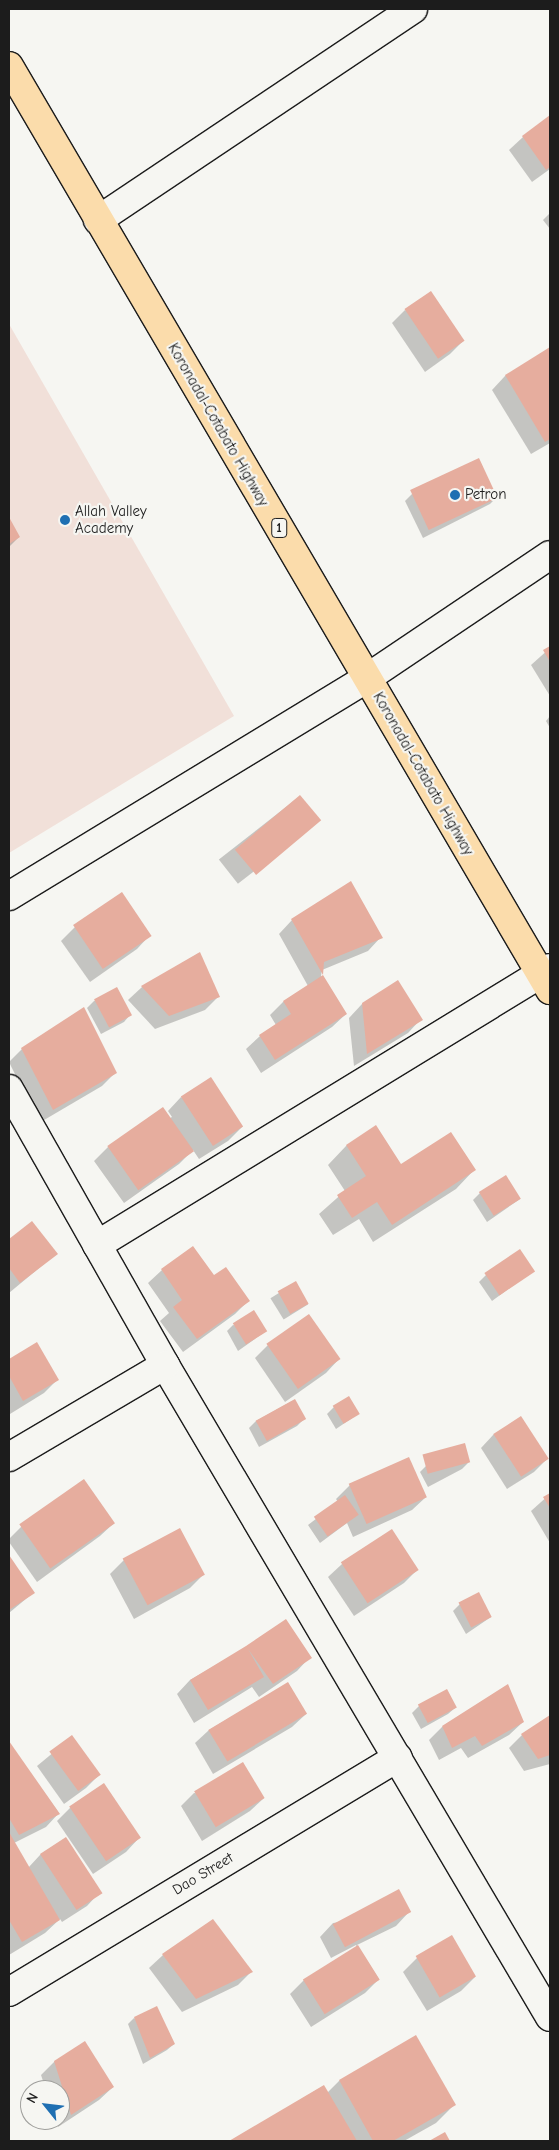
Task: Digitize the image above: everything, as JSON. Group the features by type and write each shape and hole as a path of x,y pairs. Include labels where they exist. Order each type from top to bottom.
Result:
{"highway":[{"name":"Koronadal-Cotabato Highway","path":"9,66 367,678 547,977"}],"street":[{"path":"98,220 413,9"},
{"path":"9,896 367,678 550,555"},
{"path":"97,1245 547,977"},
{"path":"9,1089 165,1365 550,2017"},
{"path":"9,1457 165,1365"},
{"name":"Dao Street","path":"9,1992 398,1757"}],"shaded area":[{"name":"Allah Valley Academy","path":"9,324 234,716 9,853"}],"building":[{"path":"550,115 550,167 546,170 522,136"},
{"path":"431,291 465,341 438,359 404,309"},
{"path":"550,347 550,439 545,442 505,375"},
{"name":"Petron","path":"479,458 498,498 429,530 410,490"},
{"path":"9,517 20,537 9,544"},
{"path":"550,646 550,662 543,650"},
{"path":"300,795 321,820 256,875 235,850"},
{"path":"351,881 383,938 324,962 323,975 291,919"},
{"path":"122,892 152,936 103,969 73,925"},
{"path":"200,952 220,997 169,1016 141,986"},
{"path":"323,975 347,1014 275,1060 259,1035 291,1014 283,1001"},
{"path":"398,980 423,1020 367,1054 362,1003"},
{"path":"117,987 132,1015 109,1027 94,999"},
{"path":"84,1007 117,1073 53,1110 21,1048"},
{"path":"211,1077 243,1126 213,1146 181,1097"},
{"path":"163,1107 194,1151 138,1190 107,1146"},
{"path":"376,1125 401,1164 451,1132 476,1170 392,1225 377,1202 352,1218 337,1195 366,1176 346,1145"},
{"path":"506,1175 521,1199 494,1216 479,1192"},
{"path":"32,1221 58,1254 20,1283 9,1268 9,1239"},
{"path":"193,1246 214,1275 226,1267 250,1301 197,1339 173,1307 182,1300 161,1269"},
{"path":"520,1249 535,1271 499,1295 484,1273"},
{"path":"296,1281 309,1304 290,1314 278,1291"},
{"path":"254,1310 267,1331 246,1344 233,1323"},
{"path":"309,1314 341,1359 298,1389 266,1344"},
{"path":"37,1342 59,1380 23,1401 9,1376 9,1359"},
{"path":"349,1396 360,1414 344,1424 333,1406"},
{"path":"295,1399 306,1419 267,1441 256,1421"},
{"path":"521,1416 549,1459 521,1477 493,1434"},
{"path":"465,1443 470,1462 428,1474 422,1454"},
{"path":"409,1457 427,1497 367,1524 349,1484"},
{"path":"84,1479 115,1523 50,1569 19,1524"},
{"path":"550,1493 550,1508 543,1497"},
{"path":"345,1495 359,1515 328,1536 314,1517"},
{"path":"180,1528 205,1575 147,1605 123,1559"},
{"path":"392,1529 419,1570 368,1603 341,1562"},
{"path":"9,1555 35,1593 9,1610"},
{"path":"479,1592 492,1617 471,1627 459,1602"},
{"path":"286,1619 312,1658 273,1684 248,1649 264,1677 208,1710 190,1680"},
{"path":"288,1682 307,1714 227,1762 208,1730"},
{"path":"508,1684 524,1722 482,1746 475,1736 452,1748 442,1726"},
{"path":"447,1689 457,1708 428,1723 418,1704"},
{"path":"550,1715 550,1755 538,1759 521,1734"},
{"path":"72,1735 101,1775 78,1791 49,1751"},
{"path":"9,1741 60,1814 19,1835 9,1818"},
{"path":"243,1762 265,1798 216,1827 194,1791"},
{"path":"104,1783 141,1838 106,1861 69,1806"},
{"path":"9,1832 60,1920 22,1942 9,1920"},
{"path":"66,1837 102,1893 76,1910 40,1854"},
{"path":"399,1889 411,1912 345,1947 333,1924"},
{"path":"213,1919 253,1972 196,1999 162,1954"},
{"path":"452,1935 476,1977 440,1998 416,1956"},
{"path":"358,1945 380,1980 325,2014 303,1979"},
{"path":"157,2006 175,2044 150,2058 134,2017"},
{"path":"416,2035 456,2105 393,2141 373,2141 339,2080"},
{"path":"85,2041 114,2087 71,2115 70,2080 60,2080 54,2061"},
{"path":"324,2085 357,2141 229,2141"},
{"path":"445,2132 450,2141 429,2141"}],"place":[{"name":"Petron","path":"455,495"},
{"name":"Allah Valley Academy","path":"65,520"}]}
